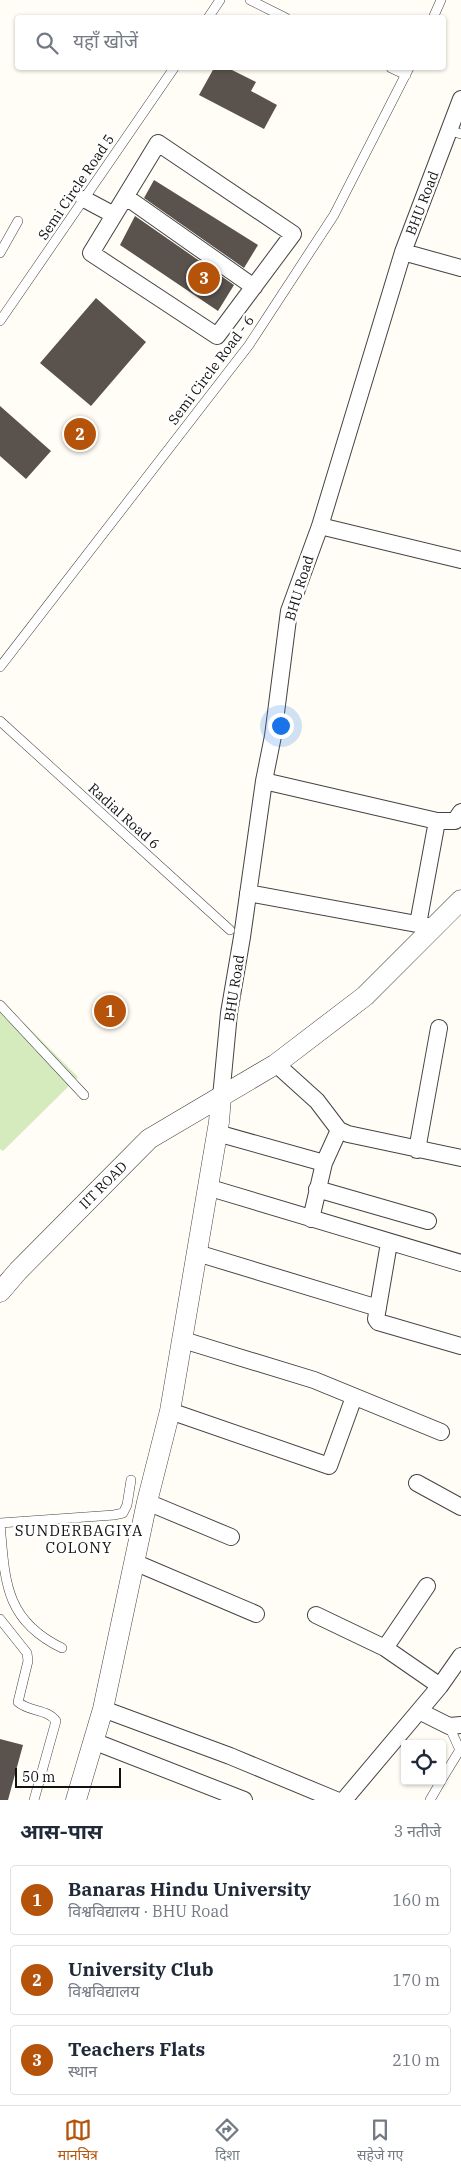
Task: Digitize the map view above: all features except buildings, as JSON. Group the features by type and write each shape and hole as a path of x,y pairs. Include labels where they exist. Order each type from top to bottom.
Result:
{"street":[{"name":"BHU Road","path":"221,1097 229,1013 272,736 289,612 320,526 403,252 456,132 461,100"},
{"path":"158,143 293,234 217,336 91,253 126,197 158,143"},
{"path":"126,197 254,287"},
{"path":"84,199 114,215"},
{"path":"403,252 461,268"},
{"path":"320,526 461,560"},
{"path":"264,781 437,821 455,821 461,812"},
{"path":"248,893 425,925 437,821"},
{"name":"IIT ROAD","path":"0,1292 18,1271 149,1139 276,1064 366,996 396,967 425,925 461,900"},
{"path":"418,1150 439,1028"},
{"path":"276,1064 316,1101 339,1130 348,1134 461,1158"},
{"path":"76,1800 102,1709 147,1502 170,1411 217,1132 221,1097"},
{"path":"310,1219 324,1163 339,1130"},
{"path":"217,1132 324,1163"},
{"path":"207,1187 461,1263"},
{"path":"317,1189 428,1222"},
{"path":"389,1243 376,1319 382,1324 461,1346"},
{"path":"197,1253 378,1308"},
{"path":"183,1340 314,1380 442,1432"},
{"path":"170,1411 329,1466 354,1397"},
{"path":"418,1483 461,1507"},
{"path":"147,1502 231,1537"},
{"path":"134,1562 256,1614"},
{"path":"385,1648 427,1586"},
{"path":"316,1615 385,1648 440,1686"},
{"path":"344,1800 440,1686 461,1656"},
{"path":"102,1709 230,1756 336,1800"},
{"path":"419,1711 455,1726"},
{"path":"93,1741 244,1800"}],"lane":[{"path":"210,15 220,0"},
{"path":"250,0 280,15"},
{"path":"434,15 441,0"},
{"name":"Semi Circle Road 5","path":"0,321 3,311 84,199 173,70"},
{"name":"Semi Circle Road - 6","path":"0,667 249,345 334,215 407,71"},
{"path":"0,253 18,221"},
{"name":"Radial Road 6","path":"0,721 230,930"},
{"path":"0,1005 84,1095"},
{"path":"62,1648 43,1639 31,1629 20,1615 10,1596 4,1572 0,1523 114,1515 122,1512 127,1505 131,1480"},
{"path":"0,1619 27,1653 28,1662 18,1702 27,1708 50,1715 56,1721 34,1800"},
{"path":"446,1773 460,1749 455,1726"},
{"path":"430,1800 439,1785"}],"green space":[{"path":"0,999 78,1077 3,1151 0,1149"}],"place":[{"name":"Teachers Flats","path":"204,278"},
{"name":"University Club","path":"80,434"},
{"name":"Banaras Hindu University","path":"110,1011"}],"district":[{"name":"SUNDERBAGIYA COLONY","path":"79,1540"}]}
